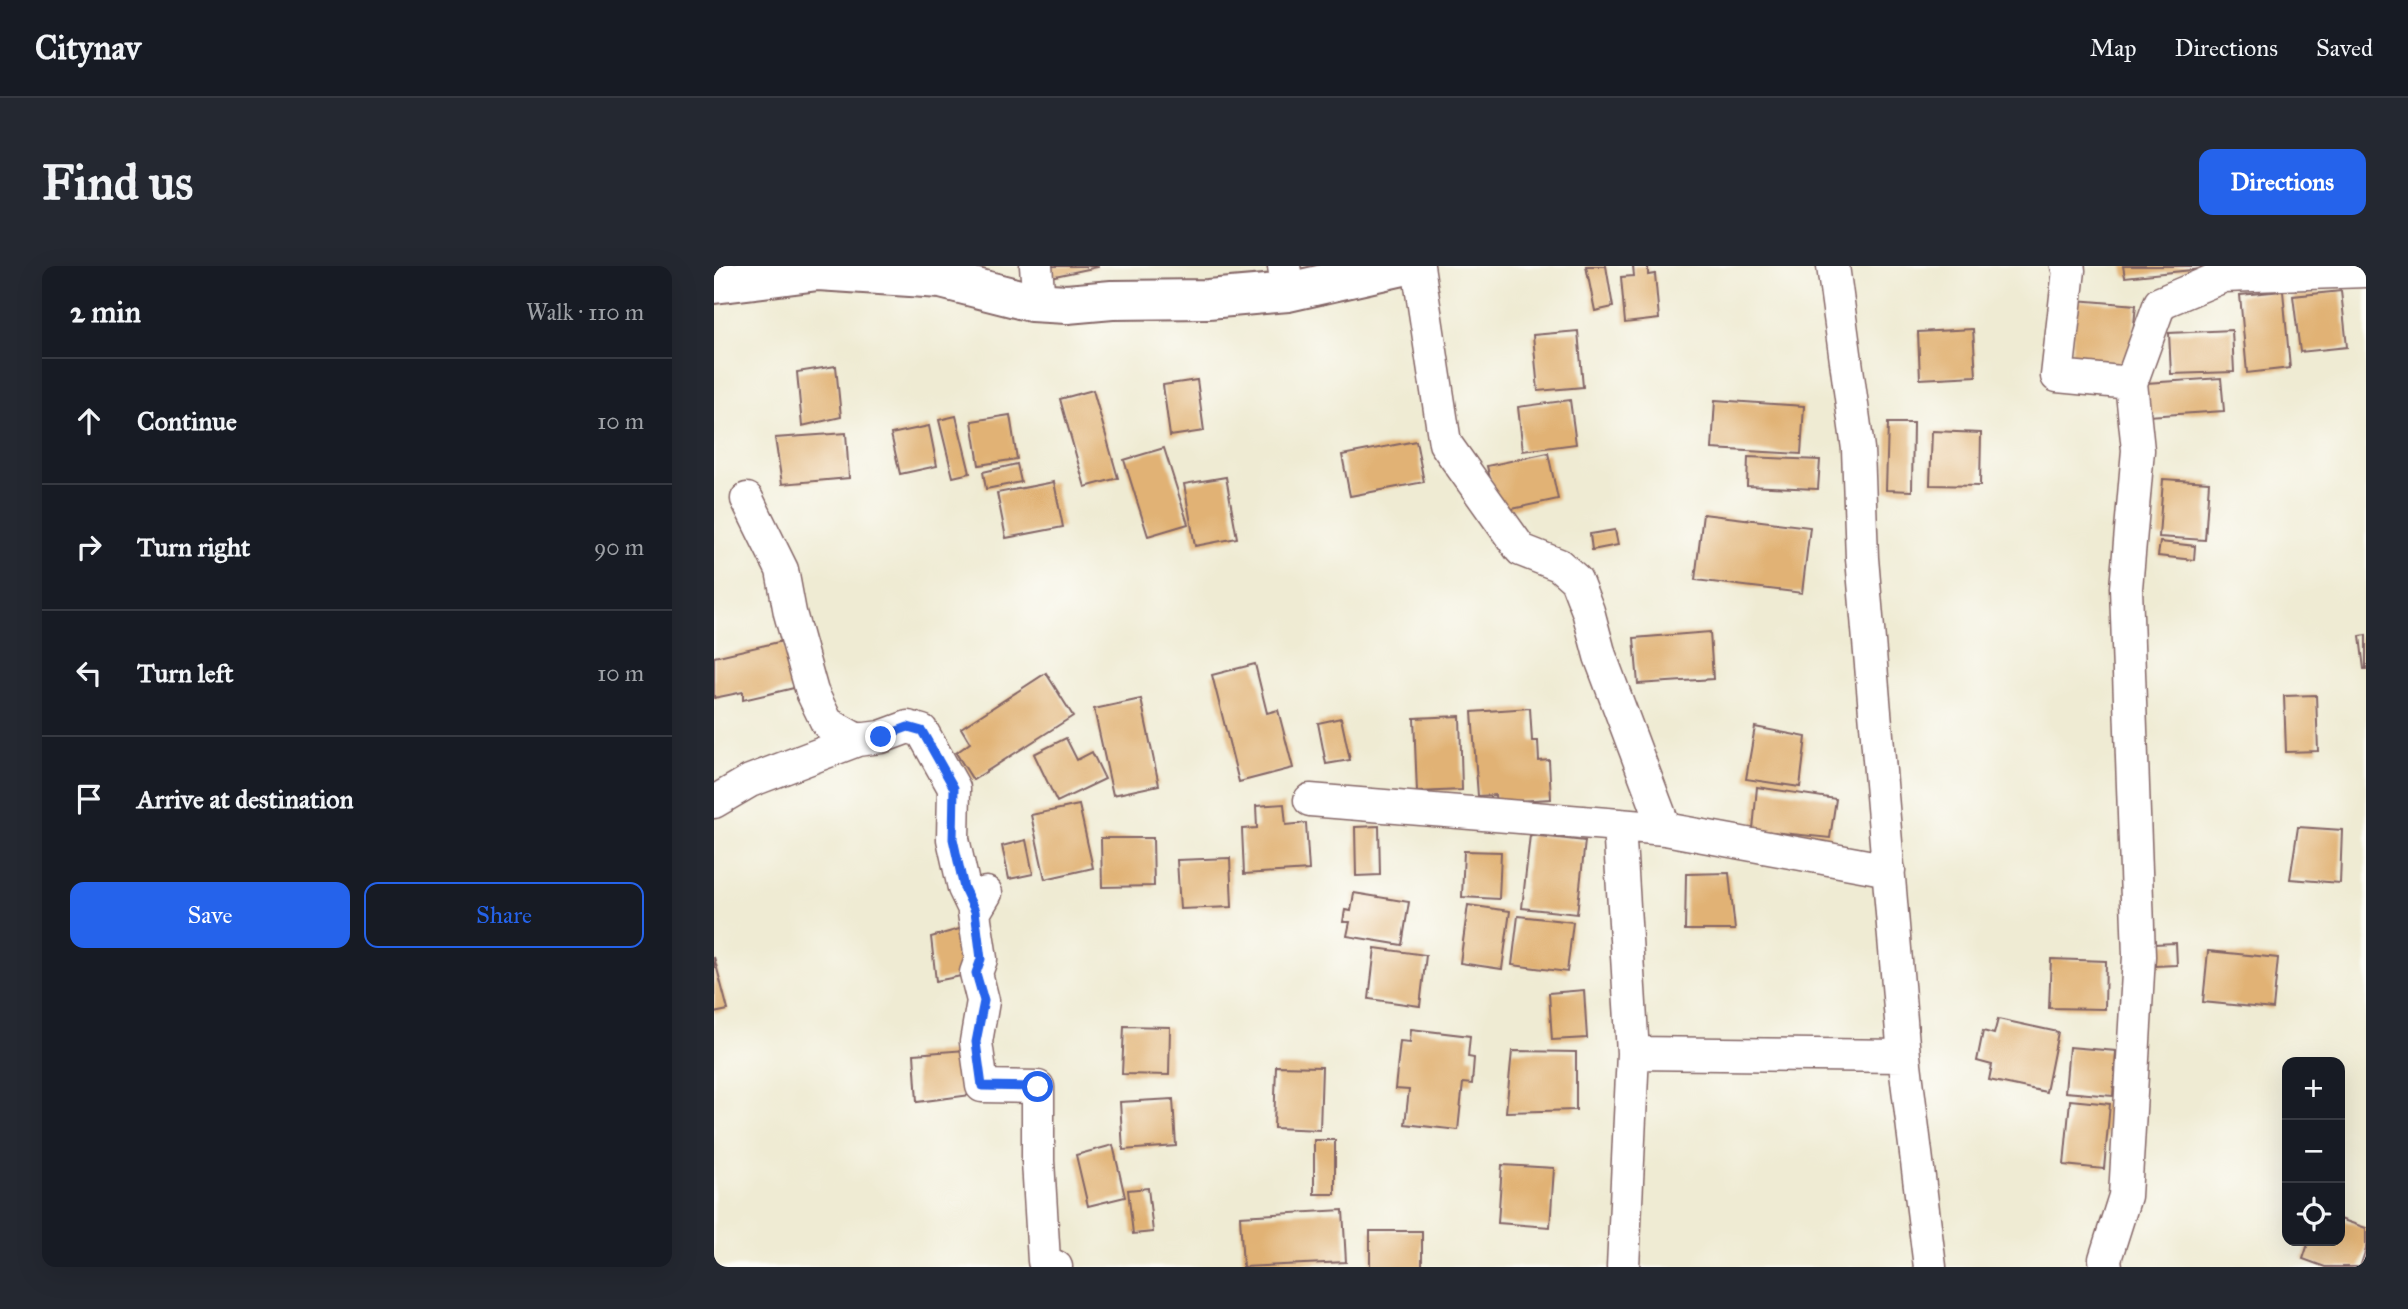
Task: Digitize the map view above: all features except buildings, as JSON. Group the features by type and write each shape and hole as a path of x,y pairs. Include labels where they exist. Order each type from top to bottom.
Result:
{"street":[{"path":"714,284 818,271 909,272 941,279 1038,284 1067,304 1112,300 1208,299 1286,279 1403,266"},
{"path":"1418,266 1445,443 1521,550 1559,565 1576,580 1588,611 1600,656 1665,829"},
{"path":"1833,266 1858,449 1863,558 1904,1056 1930,1267"},
{"path":"2067,266 2069,270 2057,376 2131,383"},
{"path":"2106,1267 2105,1259 2125,1196 2138,956 2126,588 2138,450 2131,383 2160,303 2223,271 2258,266"},
{"path":"2223,271 2366,271"},
{"path":"747,499 782,570 790,613 812,692 827,723 857,740 881,737 908,727 922,731 954,788 953,839 964,888 980,902 981,959 976,973 984,1001 976,1042 982,1086 1038,1087 1038,1161 1044,1261 1056,1267"},
{"path":"714,802 750,781 860,739"},
{"path":"1310,800 1665,829 1889,870"},
{"path":"1619,825 1633,1053 1623,1267"},
{"path":"1633,1053 1904,1056"}],"route":[{"path":"881,737 908,727 922,731 954,788 953,839 964,888 975,911 981,959 976,973 984,1001 976,1042 982,1086 1038,1087"}]}
